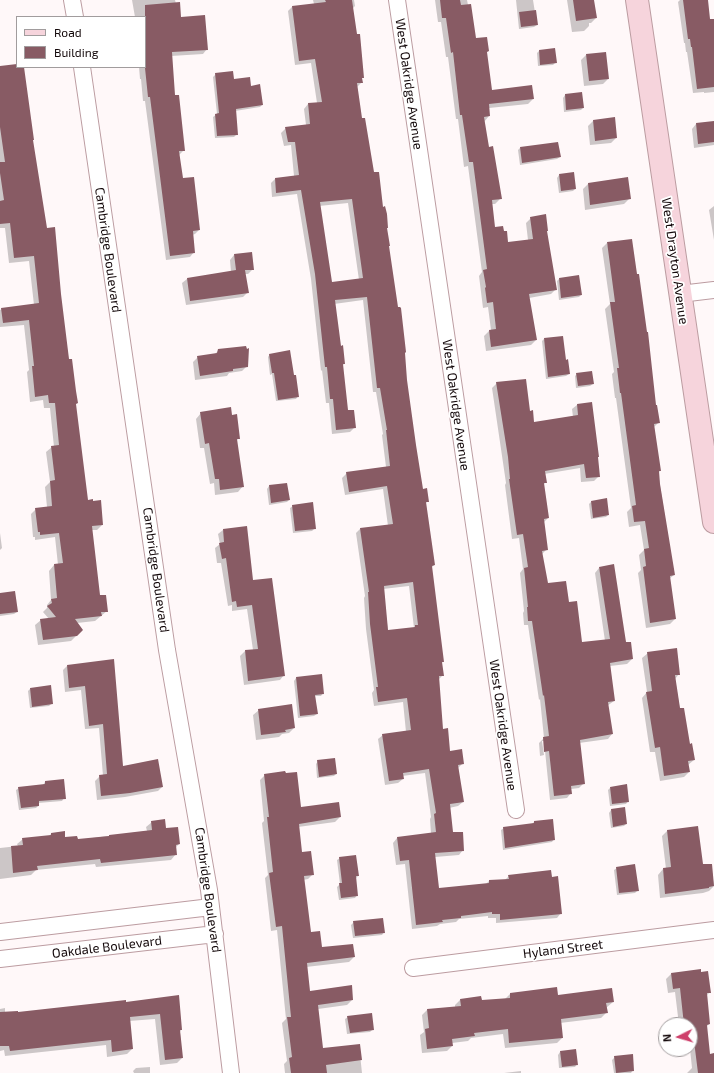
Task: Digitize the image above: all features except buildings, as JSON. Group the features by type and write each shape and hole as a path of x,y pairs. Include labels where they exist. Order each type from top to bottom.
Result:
{"street":[{"path":"72,0 75,16"},
{"name":"West Oakridge Avenue","path":"397,0 516,810"},
{"name":"West Drayton Avenue","path":"637,0 714,522"},
{"name":"Cambridge Boulevard","path":"82,68 167,650 198,824 215,934 231,1073"},
{"path":"680,294 714,290"},
{"path":"0,932 211,907"},
{"name":"Hyland Street","path":"413,968 714,930"},
{"name":"Oakdale Boulevard","path":"0,960 215,934"}]}
